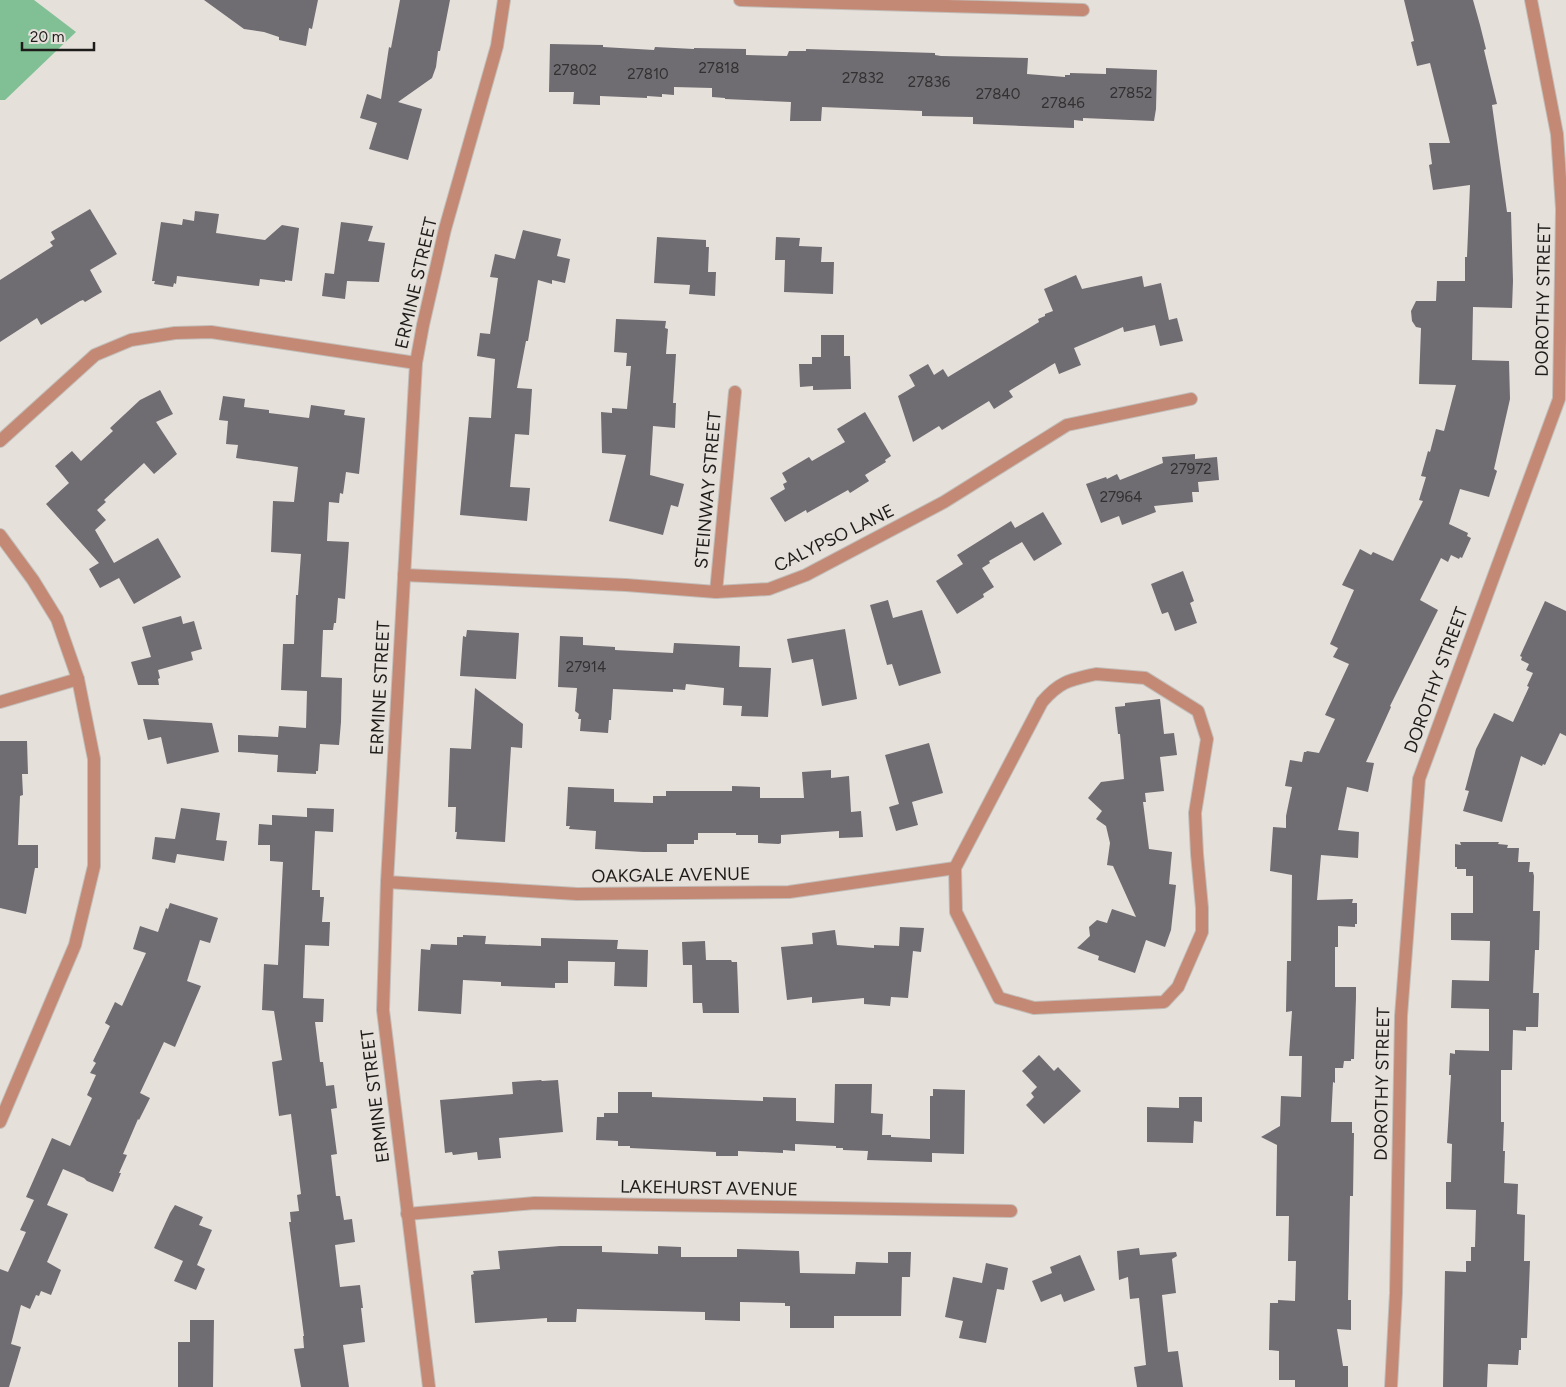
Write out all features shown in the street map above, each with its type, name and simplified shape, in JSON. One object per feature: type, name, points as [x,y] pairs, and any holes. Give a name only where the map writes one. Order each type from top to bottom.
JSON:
[{"type":"street","name":"ERMINE STREET","points":[[429,1387],[383,1010],[387,882],[416,363],[445,229],[497,46],[504,0]]},
{"type":"street","points":[[740,0],[1083,10]]},
{"type":"street","name":"DOROTHY STREET","points":[[1391,1387],[1396,1293],[1401,1016],[1419,779],[1562,399],[1561,200],[1557,134],[1531,0]]},
{"type":"street","points":[[0,441],[94,355],[131,340],[175,333],[211,332],[416,363]]},
{"type":"street","name":"STEINWAY STREET","points":[[716,592],[735,392]]},
{"type":"street","name":"CALYPSO LANE","points":[[404,575],[626,585],[716,592],[769,589],[806,575],[944,502],[1067,425],[1191,399]]},
{"type":"street","points":[[0,535],[33,580],[57,619],[78,679],[94,759],[94,866],[75,945],[0,1122]]},
{"type":"street","points":[[1096,674],[1145,678],[1198,711],[1207,740],[1195,813],[1202,932],[1178,987],[1164,1002],[1034,1008],[999,998],[956,912],[955,868],[1042,702],[1054,688],[1072,680],[1096,674]]},
{"type":"street","points":[[0,702],[78,679]]},
{"type":"street","name":"OAKGALE AVENUE","points":[[387,882],[576,894],[789,892],[955,868]]},
{"type":"street","name":"LAKEHURST AVENUE","points":[[407,1214],[535,1203],[1011,1211]]},
{"type":"green space","points":[[0,0],[34,0],[76,32],[5,100],[0,100]]},
{"type":"building","points":[[204,0],[318,0],[312,29],[309,28],[306,46],[279,40],[279,37],[264,32],[244,29]]},
{"type":"building","points":[[400,0],[450,0],[440,51],[438,51],[436,67],[432,78],[398,102],[422,109],[408,160],[369,149],[377,123],[360,118],[367,94],[381,99],[389,47],[391,48]]},
{"type":"building","points":[[1404,0],[1473,0],[1480,25],[1497,104],[1492,105],[1507,212],[1511,212],[1513,281],[1512,308],[1473,307],[1472,360],[1509,361],[1510,399],[1494,469],[1497,471],[1489,497],[1460,489],[1449,524],[1468,533],[1467,536],[1471,538],[1462,558],[1460,557],[1459,559],[1451,555],[1448,562],[1441,558],[1420,600],[1438,610],[1390,706],[1366,762],[1374,763],[1368,792],[1347,787],[1338,830],[1359,832],[1358,858],[1321,855],[1317,900],[1353,899],[1352,903],[1357,903],[1357,924],[1355,924],[1355,927],[1338,926],[1338,947],[1335,947],[1335,987],[1356,987],[1356,998],[1354,1059],[1344,1061],[1343,1068],[1335,1068],[1331,1122],[1352,1122],[1352,1133],[1354,1133],[1353,1196],[1350,1196],[1348,1300],[1351,1300],[1351,1330],[1337,1329],[1343,1366],[1348,1366],[1348,1387],[1295,1387],[1295,1380],[1279,1380],[1279,1351],[1269,1350],[1270,1303],[1278,1303],[1278,1300],[1295,1301],[1296,1261],[1288,1261],[1289,1216],[1276,1216],[1277,1145],[1261,1137],[1280,1126],[1281,1096],[1301,1097],[1302,1056],[1289,1056],[1292,1011],[1286,1012],[1287,961],[1291,961],[1292,875],[1270,871],[1273,827],[1286,828],[1286,816],[1292,787],[1285,786],[1290,760],[1302,762],[1304,752],[1307,751],[1319,753],[1335,719],[1325,715],[1349,664],[1333,657],[1338,648],[1330,644],[1354,590],[1342,585],[1360,549],[1371,555],[1373,552],[1393,561],[1423,501],[1419,500],[1426,477],[1421,476],[1428,451],[1430,452],[1436,429],[1444,431],[1456,385],[1419,384],[1421,328],[1416,327],[1412,321],[1411,311],[1416,301],[1436,301],[1437,281],[1465,281],[1465,257],[1467,257],[1470,185],[1433,190],[1429,165],[1432,164],[1429,143],[1450,143],[1430,63],[1417,66],[1411,42],[1414,41]]},
{"type":"building","points":[[550,44],[603,45],[603,47],[654,50],[655,47],[746,49],[746,55],[787,56],[789,51],[806,51],[806,49],[935,53],[935,55],[941,56],[1028,58],[1027,74],[1065,77],[1065,75],[1070,75],[1070,73],[1106,74],[1106,68],[1157,70],[1156,109],[1154,121],[1083,118],[1083,121],[1074,120],[1074,128],[973,124],[973,117],[922,116],[922,111],[822,107],[821,121],[790,121],[791,102],[712,97],[712,88],[674,87],[674,95],[662,94],[662,97],[647,96],[647,98],[600,96],[600,105],[573,104],[574,92],[549,92]]},
{"type":"building","points":[[90,209],[117,254],[90,270],[102,292],[85,302],[83,300],[80,301],[41,325],[37,318],[0,342],[0,280],[53,246],[50,242],[55,239],[51,232]]},
{"type":"building","points":[[195,211],[219,214],[216,233],[265,240],[282,225],[299,228],[292,281],[260,279],[259,286],[177,276],[176,284],[174,283],[173,287],[154,284],[155,281],[152,281],[161,222],[182,225],[183,219],[194,221]]},
{"type":"building","points":[[341,222],[373,226],[368,241],[385,243],[379,282],[347,281],[345,299],[322,296],[325,273],[334,274]]},
{"type":"building","points":[[523,230],[561,239],[557,256],[570,259],[565,283],[552,280],[552,284],[538,280],[528,341],[526,341],[517,388],[532,389],[529,435],[515,434],[510,487],[530,488],[527,521],[460,515],[469,417],[491,418],[495,359],[477,356],[480,333],[490,334],[498,278],[490,277],[495,254],[515,259]]},
{"type":"building","points":[[657,237],[706,240],[706,247],[709,247],[708,272],[716,272],[715,296],[689,294],[690,285],[654,283]]},
{"type":"building","points":[[776,237],[800,238],[799,246],[822,247],[821,262],[834,262],[833,294],[784,292],[785,260],[775,260]]},
{"type":"building","points":[[1076,275],[1082,289],[1142,276],[1144,287],[1161,283],[1169,320],[1177,318],[1183,341],[1160,346],[1155,325],[1124,332],[1123,327],[1074,348],[1081,365],[1059,374],[1055,363],[1009,391],[1013,397],[994,409],[989,401],[942,430],[939,426],[913,442],[898,396],[915,386],[909,375],[928,364],[934,375],[943,369],[948,377],[1039,322],[1038,319],[1053,311],[1044,289]]},
{"type":"building","points":[[616,319],[666,321],[665,328],[668,329],[666,354],[676,354],[673,403],[676,403],[675,428],[653,426],[650,475],[684,484],[678,507],[671,505],[663,535],[609,521],[626,455],[602,453],[601,412],[612,413],[612,408],[627,409],[631,366],[626,366],[627,353],[614,352]]},
{"type":"building","points":[[821,335],[844,335],[844,356],[850,356],[851,389],[813,390],[813,386],[800,387],[799,364],[812,364],[812,357],[821,357]]},
{"type":"building","points":[[160,390],[173,414],[156,422],[177,454],[154,474],[144,463],[104,500],[106,502],[97,510],[106,520],[95,530],[114,563],[158,538],[181,577],[134,604],[119,578],[100,588],[89,569],[99,563],[46,504],[69,483],[55,466],[72,451],[81,461],[113,431],[110,428],[140,400]]},
{"type":"building","points":[[223,396],[245,399],[244,407],[269,410],[269,413],[309,418],[311,405],[345,410],[344,415],[365,418],[359,474],[346,472],[343,494],[340,493],[339,503],[329,502],[327,541],[349,542],[345,599],[338,598],[336,623],[334,623],[333,630],[323,630],[321,677],[342,678],[341,722],[339,745],[320,744],[318,771],[316,771],[316,774],[277,772],[278,755],[238,752],[238,735],[278,737],[279,726],[306,728],[307,691],[281,690],[283,644],[294,644],[296,595],[298,595],[301,554],[271,552],[273,501],[294,502],[298,467],[236,458],[238,445],[226,444],[228,421],[219,420]]},
{"type":"building","points":[[865,412],[891,456],[885,460],[886,462],[865,475],[869,481],[850,493],[848,490],[807,513],[806,510],[785,522],[770,498],[785,489],[783,484],[787,482],[782,473],[809,457],[812,461],[845,442],[837,429]]},
{"type":"building","points":[[1195,454],[1195,459],[1217,457],[1219,480],[1198,482],[1199,492],[1192,492],[1193,502],[1154,506],[1156,512],[1122,525],[1119,516],[1101,523],[1086,484],[1106,477],[1107,479],[1117,474],[1120,480],[1163,463],[1162,457]]},
{"type":"building","points":[[1043,512],[1062,544],[1034,561],[1022,542],[989,561],[990,563],[982,568],[994,587],[983,594],[984,597],[957,614],[936,581],[963,564],[957,555],[1011,521],[1015,528]]},
{"type":"building","points":[[1183,571],[1194,601],[1190,603],[1197,623],[1175,631],[1168,612],[1162,614],[1151,584]]},
{"type":"building","points":[[888,600],[893,618],[922,610],[941,673],[899,686],[892,664],[887,665],[870,605]]},
{"type":"building","points":[[1545,601],[1566,611],[1566,736],[1560,733],[1545,765],[1543,764],[1542,766],[1521,756],[1502,822],[1463,811],[1469,791],[1465,790],[1476,749],[1494,713],[1513,722],[1529,687],[1527,686],[1533,673],[1526,670],[1529,664],[1521,660],[1522,657],[1520,656]]},
{"type":"building","points":[[181,616],[183,624],[194,621],[202,649],[191,652],[193,660],[158,670],[159,685],[138,685],[131,662],[151,657],[142,627]]},
{"type":"building","points":[[845,629],[857,699],[822,706],[813,659],[792,663],[787,639]]},
{"type":"building","points":[[467,630],[519,633],[516,679],[460,676],[463,636],[466,637]]},
{"type":"building","points":[[560,636],[583,637],[583,645],[615,647],[615,650],[673,653],[674,643],[740,646],[739,667],[771,668],[768,717],[741,716],[742,706],[723,705],[724,688],[686,684],[685,690],[673,689],[673,692],[613,689],[611,720],[609,720],[608,733],[580,731],[581,719],[578,719],[579,714],[575,711],[577,688],[558,687]]},
{"type":"building","points":[[475,688],[523,724],[522,748],[511,747],[505,842],[456,839],[456,807],[448,807],[450,748],[471,749]]},
{"type":"building","points":[[1160,699],[1164,734],[1174,733],[1177,755],[1160,757],[1164,791],[1145,793],[1146,802],[1143,802],[1149,849],[1172,852],[1169,884],[1176,885],[1171,930],[1165,947],[1146,940],[1135,973],[1098,960],[1099,956],[1077,948],[1090,936],[1089,927],[1097,920],[1107,923],[1112,909],[1136,917],[1113,866],[1107,865],[1110,843],[1106,826],[1096,819],[1102,811],[1088,798],[1101,782],[1124,779],[1120,734],[1118,734],[1115,707],[1125,706],[1125,703]]},
{"type":"building","points":[[143,719],[212,723],[219,752],[167,764],[161,737],[148,740]]},
{"type":"building","points":[[0,741],[27,741],[28,774],[22,774],[23,795],[20,796],[18,845],[38,845],[38,868],[35,868],[26,914],[0,908]]},
{"type":"building","points":[[929,743],[943,793],[912,802],[918,825],[896,831],[889,807],[899,804],[885,755]]},
{"type":"building","points":[[831,770],[831,778],[849,776],[851,812],[861,811],[863,837],[839,838],[839,831],[781,835],[781,843],[779,844],[758,843],[758,835],[698,833],[698,840],[694,840],[694,844],[667,844],[667,852],[643,852],[595,849],[596,831],[569,829],[570,826],[566,826],[568,787],[614,789],[614,802],[653,803],[653,796],[666,796],[666,791],[732,791],[732,786],[760,787],[760,798],[804,798],[802,772]]},
{"type":"building","points":[[181,808],[220,813],[216,840],[227,841],[224,861],[177,854],[175,863],[152,859],[155,837],[175,839]]},
{"type":"building","points":[[307,808],[334,809],[333,832],[315,831],[312,890],[320,890],[320,897],[324,897],[322,922],[330,922],[329,946],[305,945],[303,998],[324,999],[323,1022],[315,1022],[320,1062],[323,1062],[326,1086],[334,1085],[337,1108],[331,1109],[337,1154],[331,1155],[336,1196],[340,1196],[344,1220],[352,1219],[355,1242],[335,1245],[340,1287],[360,1285],[363,1308],[361,1308],[365,1342],[343,1345],[349,1387],[301,1387],[294,1349],[304,1348],[304,1336],[289,1222],[291,1222],[290,1212],[299,1211],[297,1195],[301,1194],[291,1114],[279,1116],[272,1062],[282,1060],[274,1011],[262,1010],[264,964],[278,965],[283,862],[270,861],[270,845],[258,845],[259,824],[272,825],[272,815],[307,817]]},
{"type":"building","points":[[1460,842],[1499,842],[1498,844],[1508,845],[1507,848],[1519,848],[1518,862],[1530,862],[1529,872],[1533,872],[1534,876],[1533,911],[1540,911],[1539,950],[1535,950],[1533,993],[1539,993],[1538,1027],[1526,1027],[1526,1031],[1513,1030],[1512,1070],[1501,1070],[1501,1122],[1504,1122],[1503,1151],[1505,1151],[1504,1183],[1518,1184],[1517,1214],[1525,1215],[1524,1261],[1530,1261],[1527,1338],[1521,1338],[1518,1365],[1488,1364],[1487,1387],[1443,1387],[1445,1271],[1466,1272],[1466,1261],[1471,1261],[1471,1247],[1475,1247],[1476,1210],[1446,1209],[1446,1182],[1451,1182],[1452,1144],[1447,1143],[1451,1075],[1449,1075],[1450,1053],[1455,1054],[1455,1050],[1489,1051],[1489,1009],[1451,1008],[1452,980],[1489,981],[1490,941],[1451,940],[1451,913],[1473,913],[1473,876],[1466,876],[1466,869],[1457,869],[1455,867],[1455,844],[1461,845]]},
{"type":"building","points":[[170,903],[218,918],[210,943],[200,940],[187,981],[201,986],[175,1047],[164,1042],[140,1093],[150,1098],[138,1119],[123,1154],[127,1155],[113,1192],[63,1169],[47,1205],[68,1214],[47,1262],[61,1270],[51,1295],[41,1291],[39,1296],[36,1295],[30,1309],[21,1305],[11,1344],[21,1347],[9,1387],[0,1387],[0,1269],[8,1272],[26,1232],[20,1230],[34,1200],[26,1197],[52,1138],[70,1146],[92,1098],[87,1095],[96,1075],[90,1073],[96,1063],[93,1061],[110,1026],[105,1023],[115,1002],[122,1006],[146,953],[133,949],[140,926],[158,932],[166,908],[168,909]]},
{"type":"building","points":[[900,927],[924,928],[921,952],[913,951],[908,998],[891,997],[890,1006],[864,1004],[864,998],[812,1003],[812,997],[787,1000],[781,947],[813,944],[812,933],[835,930],[837,945],[874,948],[874,945],[899,946]]},
{"type":"building","points":[[463,935],[486,936],[485,944],[541,946],[541,938],[618,940],[617,949],[648,950],[647,987],[614,986],[615,962],[568,961],[568,983],[555,983],[555,988],[501,986],[501,982],[463,980],[461,1014],[418,1011],[421,949],[430,950],[431,944],[457,945],[457,937],[463,937]]},
{"type":"building","points":[[705,941],[706,960],[731,960],[732,962],[737,962],[739,1013],[703,1013],[702,1003],[693,1003],[692,965],[683,965],[682,942]]},
{"type":"building","points":[[1039,1055],[1054,1071],[1058,1067],[1081,1091],[1044,1124],[1026,1105],[1034,1097],[1031,1093],[1037,1087],[1022,1071]]},
{"type":"building","points":[[558,1080],[563,1132],[499,1138],[501,1158],[478,1160],[477,1152],[453,1155],[452,1152],[445,1153],[440,1100],[513,1094],[512,1082]]},
{"type":"building","points":[[835,1084],[872,1084],[871,1113],[883,1114],[882,1135],[930,1139],[930,1096],[933,1096],[933,1089],[965,1090],[964,1154],[932,1153],[932,1162],[867,1160],[868,1151],[843,1150],[843,1148],[836,1148],[836,1146],[795,1144],[795,1151],[783,1150],[783,1153],[738,1151],[738,1156],[716,1156],[716,1152],[630,1148],[630,1146],[618,1146],[618,1141],[596,1140],[597,1117],[604,1117],[604,1113],[618,1113],[618,1092],[652,1092],[652,1097],[763,1101],[763,1097],[796,1098],[796,1121],[834,1123]]},
{"type":"building","points":[[1179,1097],[1202,1097],[1202,1122],[1194,1121],[1193,1143],[1147,1142],[1147,1107],[1179,1108]]},
{"type":"building","points":[[175,1205],[203,1217],[199,1225],[212,1230],[197,1265],[205,1269],[196,1290],[174,1281],[183,1261],[154,1248]]},
{"type":"building","points":[[560,1246],[602,1246],[602,1252],[658,1254],[658,1246],[681,1247],[681,1257],[737,1257],[737,1249],[799,1251],[800,1273],[855,1274],[856,1262],[888,1263],[888,1252],[911,1252],[910,1277],[902,1277],[901,1316],[834,1316],[834,1328],[790,1328],[790,1306],[785,1306],[785,1303],[740,1302],[740,1321],[705,1320],[705,1312],[577,1309],[576,1322],[547,1322],[547,1318],[475,1323],[471,1275],[474,1274],[473,1271],[500,1269],[498,1251]]},
{"type":"building","points":[[1139,1248],[1140,1255],[1176,1252],[1177,1256],[1172,1259],[1176,1293],[1162,1295],[1168,1352],[1178,1351],[1183,1387],[1137,1387],[1134,1367],[1146,1365],[1139,1298],[1130,1299],[1128,1277],[1119,1280],[1117,1251]]},
{"type":"building","points":[[1080,1255],[1095,1290],[1064,1302],[1061,1294],[1041,1302],[1032,1281],[1052,1273],[1050,1267]]},
{"type":"building","points":[[986,1263],[1008,1268],[1004,1290],[997,1289],[986,1343],[959,1338],[963,1321],[945,1317],[953,1277],[982,1283]]},
{"type":"building","points":[[190,1320],[214,1320],[213,1387],[178,1387],[178,1342],[190,1342]]}]
